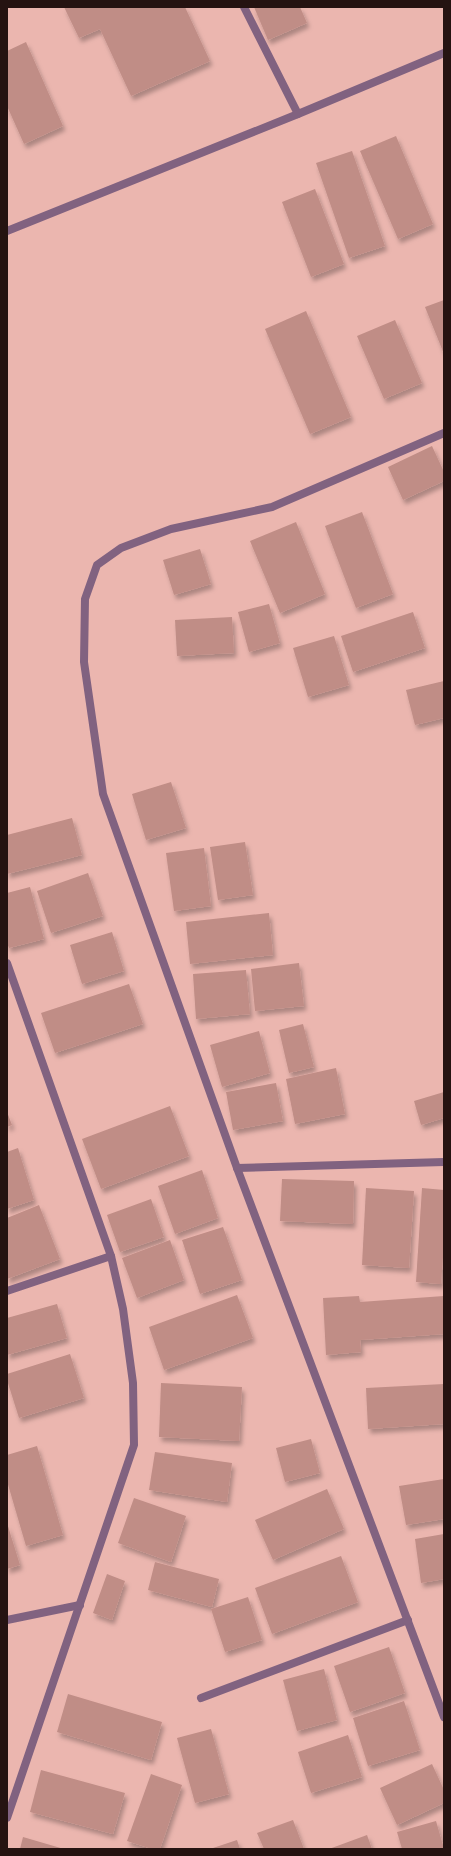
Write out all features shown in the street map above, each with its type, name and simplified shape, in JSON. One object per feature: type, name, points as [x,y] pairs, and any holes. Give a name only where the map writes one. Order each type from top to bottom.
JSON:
[{"type":"street","points":[[244,7],[298,114]]},
{"type":"street","points":[[7,230],[298,114],[444,52]]},
{"type":"street","points":[[444,433],[272,507],[170,529],[121,548],[97,566],[85,599],[84,662],[103,794],[237,1168],[444,1717]]},
{"type":"street","points":[[7,963],[111,1256],[123,1309],[133,1383],[134,1445],[7,1818]]},
{"type":"street","points":[[237,1168],[444,1162]]},
{"type":"street","points":[[7,1291],[111,1256]]},
{"type":"street","points":[[7,1620],[80,1605]]},
{"type":"street","points":[[201,1698],[408,1620]]},
{"type":"building","points":[[64,7],[185,7],[210,61],[131,96],[100,29],[79,38]]},
{"type":"building","points":[[254,7],[300,7],[307,23],[268,40]]},
{"type":"building","points":[[26,42],[63,126],[24,144],[7,106],[7,51]]},
{"type":"building","points":[[396,136],[433,224],[398,239],[360,151]]},
{"type":"building","points":[[352,151],[385,246],[349,258],[316,163]]},
{"type":"building","points":[[315,189],[344,264],[311,277],[282,202]]},
{"type":"building","points":[[444,300],[444,354],[425,307]]},
{"type":"building","points":[[306,311],[351,417],[310,434],[265,329]]},
{"type":"building","points":[[395,320],[422,383],[384,399],[357,336]]},
{"type":"building","points":[[432,446],[444,472],[444,481],[403,500],[388,467]]},
{"type":"building","points":[[362,512],[393,594],[356,608],[325,526]]},
{"type":"building","points":[[296,522],[325,594],[280,613],[250,541]]},
{"type":"building","points":[[200,549],[211,584],[174,595],[163,560]]},
{"type":"building","points":[[269,604],[280,643],[249,652],[238,612]]},
{"type":"building","points":[[413,612],[425,648],[353,672],[341,636]]},
{"type":"building","points":[[232,617],[234,653],[177,656],[175,620]]},
{"type":"building","points":[[334,636],[349,685],[308,697],[293,648]]},
{"type":"building","points":[[444,681],[444,718],[415,725],[406,690]]},
{"type":"building","points":[[171,782],[186,828],[146,840],[132,794]]},
{"type":"building","points":[[72,818],[82,855],[7,874],[7,835]]},
{"type":"building","points":[[245,842],[253,895],[218,900],[210,847]]},
{"type":"building","points":[[204,848],[211,906],[174,911],[166,853]]},
{"type":"building","points":[[88,873],[103,916],[51,933],[37,891]]},
{"type":"building","points":[[30,887],[44,939],[9,948],[7,943],[7,893]]},
{"type":"building","points":[[269,913],[273,955],[190,964],[186,922]]},
{"type":"building","points":[[112,932],[124,971],[82,984],[70,945]]},
{"type":"building","points":[[299,963],[304,1006],[255,1011],[251,969]]},
{"type":"building","points":[[246,970],[250,1014],[196,1019],[193,974]]},
{"type":"building","points":[[129,984],[143,1024],[55,1053],[41,1013]]},
{"type":"building","points":[[303,1024],[314,1067],[289,1073],[279,1030]]},
{"type":"building","points":[[259,1031],[270,1073],[222,1087],[210,1045]]},
{"type":"building","points":[[336,1068],[345,1114],[295,1124],[286,1079]]},
{"type":"building","points":[[276,1083],[283,1121],[233,1130],[226,1092]]},
{"type":"building","points":[[444,1092],[444,1118],[421,1125],[414,1101]]},
{"type":"building","points":[[170,1106],[189,1156],[101,1189],[82,1139]]},
{"type":"building","points":[[7,1112],[12,1125],[7,1127]]},
{"type":"building","points":[[18,1148],[34,1200],[7,1209],[7,1152]]},
{"type":"building","points":[[202,1170],[218,1218],[175,1234],[158,1186]]},
{"type":"building","points":[[282,1179],[354,1181],[353,1224],[280,1221]]},
{"type":"building","points":[[366,1188],[414,1191],[409,1268],[362,1265]]},
{"type":"building","points":[[422,1188],[444,1190],[444,1242],[441,1284],[416,1282]]},
{"type":"building","points":[[151,1199],[164,1237],[120,1252],[107,1215]]},
{"type":"building","points":[[39,1205],[60,1259],[7,1279],[7,1218]]},
{"type":"building","points":[[223,1227],[242,1280],[200,1294],[182,1240]]},
{"type":"building","points":[[170,1240],[184,1280],[137,1298],[122,1258]]},
{"type":"building","points":[[237,1295],[253,1338],[164,1370],[149,1327]]},
{"type":"building","points":[[359,1296],[360,1302],[444,1296],[444,1334],[360,1340],[361,1352],[326,1355],[323,1298]]},
{"type":"building","points":[[57,1304],[67,1338],[7,1355],[7,1318]]},
{"type":"building","points":[[70,1354],[84,1398],[19,1418],[7,1380],[7,1374]]},
{"type":"building","points":[[161,1383],[242,1387],[239,1441],[159,1437]]},
{"type":"building","points":[[444,1384],[444,1424],[368,1429],[366,1388]]},
{"type":"building","points":[[311,1439],[320,1473],[285,1482],[276,1448]]},
{"type":"building","points":[[37,1446],[63,1535],[26,1546],[7,1481],[7,1455]]},
{"type":"building","points":[[155,1452],[232,1463],[227,1502],[149,1490]]},
{"type":"building","points":[[444,1479],[444,1519],[406,1525],[399,1486]]},
{"type":"building","points":[[327,1489],[344,1529],[273,1560],[255,1520]]},
{"type":"building","points":[[134,1498],[186,1516],[171,1562],[118,1543]]},
{"type":"building","points":[[7,1523],[20,1565],[7,1569]]},
{"type":"building","points":[[444,1534],[444,1579],[421,1583],[415,1539]]},
{"type":"building","points":[[341,1556],[358,1602],[272,1634],[255,1588]]},
{"type":"building","points":[[155,1562],[219,1579],[212,1607],[148,1590]]},
{"type":"building","points":[[107,1574],[125,1581],[112,1620],[93,1613]]},
{"type":"building","points":[[248,1597],[262,1640],[225,1652],[211,1609]]},
{"type":"building","points":[[389,1647],[405,1693],[350,1712],[334,1666]]},
{"type":"building","points":[[324,1669],[337,1720],[297,1731],[283,1680]]},
{"type":"building","points":[[68,1694],[162,1722],[151,1760],[57,1732]]},
{"type":"building","points":[[404,1701],[420,1750],[368,1766],[353,1718]]},
{"type":"building","points":[[211,1729],[229,1794],[195,1803],[177,1738]]},
{"type":"building","points":[[348,1735],[362,1777],[311,1793],[298,1752]]},
{"type":"building","points":[[432,1764],[444,1790],[444,1803],[397,1825],[380,1788]]},
{"type":"building","points":[[41,1770],[125,1793],[113,1834],[30,1812]]},
{"type":"building","points":[[151,1774],[182,1785],[160,1849],[152,1849],[127,1841]]},
{"type":"building","points":[[293,1820],[304,1849],[264,1849],[257,1833]]},
{"type":"building","points":[[436,1821],[444,1849],[402,1849],[397,1832]]},
{"type":"building","points":[[367,1835],[372,1849],[329,1849]]},
{"type":"building","points":[[23,1837],[64,1849],[20,1849]]},
{"type":"building","points":[[237,1840],[240,1849],[210,1849]]}]
